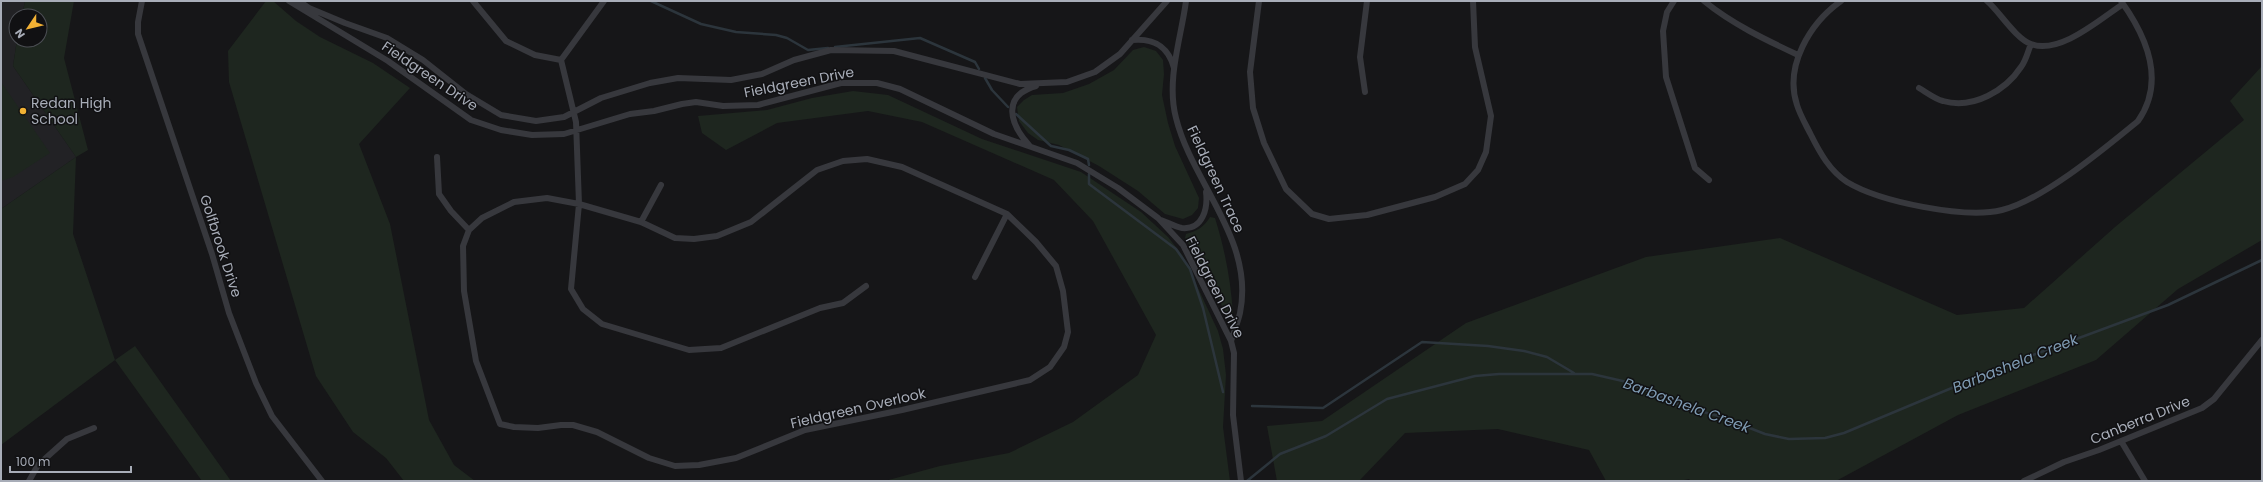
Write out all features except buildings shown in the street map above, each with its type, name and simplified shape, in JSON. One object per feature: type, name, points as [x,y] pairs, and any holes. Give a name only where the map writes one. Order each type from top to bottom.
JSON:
[{"type":"street","name":"Golfbrook Drive","points":[[142,1],[138,22],[138,34],[212,254],[229,313],[256,383],[272,416],[322,481]]},
{"type":"street","name":"Fieldgreen Drive","points":[[288,1],[388,61],[471,120],[500,130],[532,135],[564,134],[630,114],[654,111],[682,104],[696,102],[723,106],[758,105],[830,85],[864,82],[900,89],[983,129],[1077,163],[1098,175],[1158,218],[1182,245],[1231,341],[1234,353],[1233,415],[1241,481]]},
{"type":"street","name":"Fieldgreen Drive","points":[[300,1],[309,8],[387,38],[423,60],[466,94],[501,115],[536,121],[564,117],[601,98],[650,83],[678,78],[731,80],[762,74],[794,60],[831,50],[894,51],[1020,84],[1067,82],[1095,72],[1120,54],[1167,1]]},
{"type":"street","points":[[473,1],[506,41],[535,55],[561,60]]},
{"type":"street","points":[[561,60],[604,1]]},
{"type":"street","name":"Fieldgreen Trace","points":[[1186,1],[1173,80],[1176,116],[1186,148],[1205,188],[1222,216],[1236,250],[1242,286],[1240,312],[1231,341]]},
{"type":"street","points":[[1259,1],[1250,72],[1254,108],[1264,143],[1286,189],[1312,214],[1329,218],[1367,215],[1435,197],[1465,184],[1478,170],[1486,152],[1491,116],[1475,47],[1473,1]]},
{"type":"street","points":[[1365,92],[1360,57],[1367,1]]},
{"type":"street","points":[[1674,1],[1667,12],[1663,31],[1666,77],[1695,168],[1709,180]]},
{"type":"street","points":[[1704,1],[1748,29],[1798,55]]},
{"type":"street","points":[[1841,1],[1818,20],[1798,55],[1793,75],[1797,104],[1820,153],[1828,165],[1846,181],[1867,193],[1908,203],[1963,213],[2003,210],[2041,193],[2138,121],[2147,109],[2152,84],[2148,50],[2138,26],[2122,3],[2068,41],[2054,45],[2030,44],[2016,32],[1987,1]]},
{"type":"street","points":[[1132,40],[1143,39],[1159,44],[1171,57],[1175,70]]},
{"type":"street","points":[[1919,88],[1944,101],[1962,103],[1981,100],[2010,81],[2022,66],[2030,44]]},
{"type":"street","points":[[561,60],[574,112],[577,131],[579,204],[570,289],[583,310],[592,318],[615,329],[689,350],[722,348],[820,308],[843,303],[866,286]]},
{"type":"street","points":[[1030,146],[1017,128],[1012,118],[1012,108],[1015,100],[1027,89],[1043,84]]},
{"type":"street","points":[[437,157],[439,194],[451,211],[469,230]]},
{"type":"street","name":"Fieldgreen Overlook","points":[[867,160],[902,167],[1007,214],[1036,242],[1056,266],[1063,291],[1068,332],[1064,347],[1050,367],[1030,380],[902,410],[805,430],[736,458],[699,465],[675,466],[649,458],[597,432],[574,426],[562,425],[538,428],[514,427],[500,424],[476,361],[464,291],[463,246],[469,230],[482,218],[514,202],[547,198],[579,204],[640,222],[675,238],[694,239],[717,236],[751,222],[817,170],[843,161],[867,160]]},
{"type":"street","points":[[640,222],[662,185]]},
{"type":"street","points":[[1158,218],[1181,228],[1197,223],[1204,216],[1207,204],[1205,188]]},
{"type":"street","points":[[974,277],[1007,214]]},
{"type":"street","name":"Canberra Drive","points":[[2024,481],[2064,462],[2121,441],[2202,408],[2219,394],[2262,340]]},
{"type":"street","points":[[29,481],[38,465],[67,439],[94,428]]},
{"type":"street","points":[[2121,441],[2145,481]]},
{"type":"shaded area","name":"Redan High School","points":[[1,1],[25,1],[24,8],[8,8],[8,48],[16,48],[13,66],[76,157],[1,209]]},
{"type":"shaded area","points":[[25,1],[74,1],[64,58],[88,150],[76,157],[13,66],[16,48],[48,48],[48,8],[24,8]]},
{"type":"shaded area","points":[[266,1],[273,1],[296,21],[320,37],[373,63],[410,88],[359,144],[390,224],[429,420],[454,465],[475,481],[404,481],[386,458],[353,432],[316,376],[229,82],[228,51]]},
{"type":"shaded area","points":[[1144,47],[1156,51],[1163,60],[1164,74],[1162,95],[1168,123],[1175,146],[1199,198],[1198,208],[1192,215],[1183,219],[1165,214],[1138,191],[1099,166],[1059,145],[1038,140],[1028,133],[1019,121],[1017,107],[1032,95],[1063,93],[1089,84],[1114,70],[1133,50]]},
{"type":"shaded area","points":[[2262,66],[2262,240],[2178,289],[2096,360],[1958,415],[1836,481],[1691,481],[1689,479],[1680,481],[1606,481],[1589,450],[1498,429],[1405,433],[1359,481],[1277,481],[1267,426],[1322,421],[1466,323],[1646,257],[1780,238],[1957,315],[2024,308],[2115,227],[2244,120],[2230,101]]},
{"type":"shaded area","points":[[1,82],[50,153],[13,177],[1,181]]},
{"type":"shaded area","points":[[853,91],[888,95],[982,139],[1081,172],[1141,212],[1168,237],[1183,256],[1218,331],[1223,349],[1226,375],[1223,427],[1230,481],[885,481],[940,466],[1009,453],[1073,422],[1138,375],[1156,335],[1093,221],[1054,180],[922,122],[868,111],[777,123],[726,150],[702,133],[698,116],[767,110],[812,98]]},
{"type":"shaded area","points":[[76,157],[73,234],[115,360],[1,445],[1,209]]},
{"type":"shaded area","points":[[1210,217],[1215,218],[1225,254],[1231,290],[1233,315],[1227,316],[1200,262],[1185,238],[1186,234],[1200,228]]},
{"type":"shaded area","points":[[135,346],[231,481],[202,481],[115,360]]},
{"type":"waterway","points":[[651,1],[701,24],[736,32],[776,35],[787,38],[808,50],[828,48]]},
{"type":"waterway","points":[[835,47],[920,38],[975,62],[979,69]]},
{"type":"waterway","points":[[985,78],[992,90],[1008,107]]},
{"type":"waterway","points":[[1016,114],[1051,146],[1069,150],[1088,159],[1089,165]]},
{"type":"waterway","points":[[1089,174],[1089,184],[1176,249],[1190,269],[1203,308],[1223,392]]},
{"type":"waterway","name":"Barbashela Creek","points":[[1247,481],[1280,454],[1326,436],[1387,399],[1475,376],[1499,374],[1592,374],[1627,382],[1687,408],[1719,416],[1765,434],[1789,439],[1825,438],[1844,433],[2014,362],[2168,305],[2262,260]]},
{"type":"waterway","points":[[1252,406],[1323,408],[1422,342],[1488,346],[1524,351],[1547,357],[1574,373]]},
{"type":"place","name":"Redan High School","points":[[23,111]]}]
